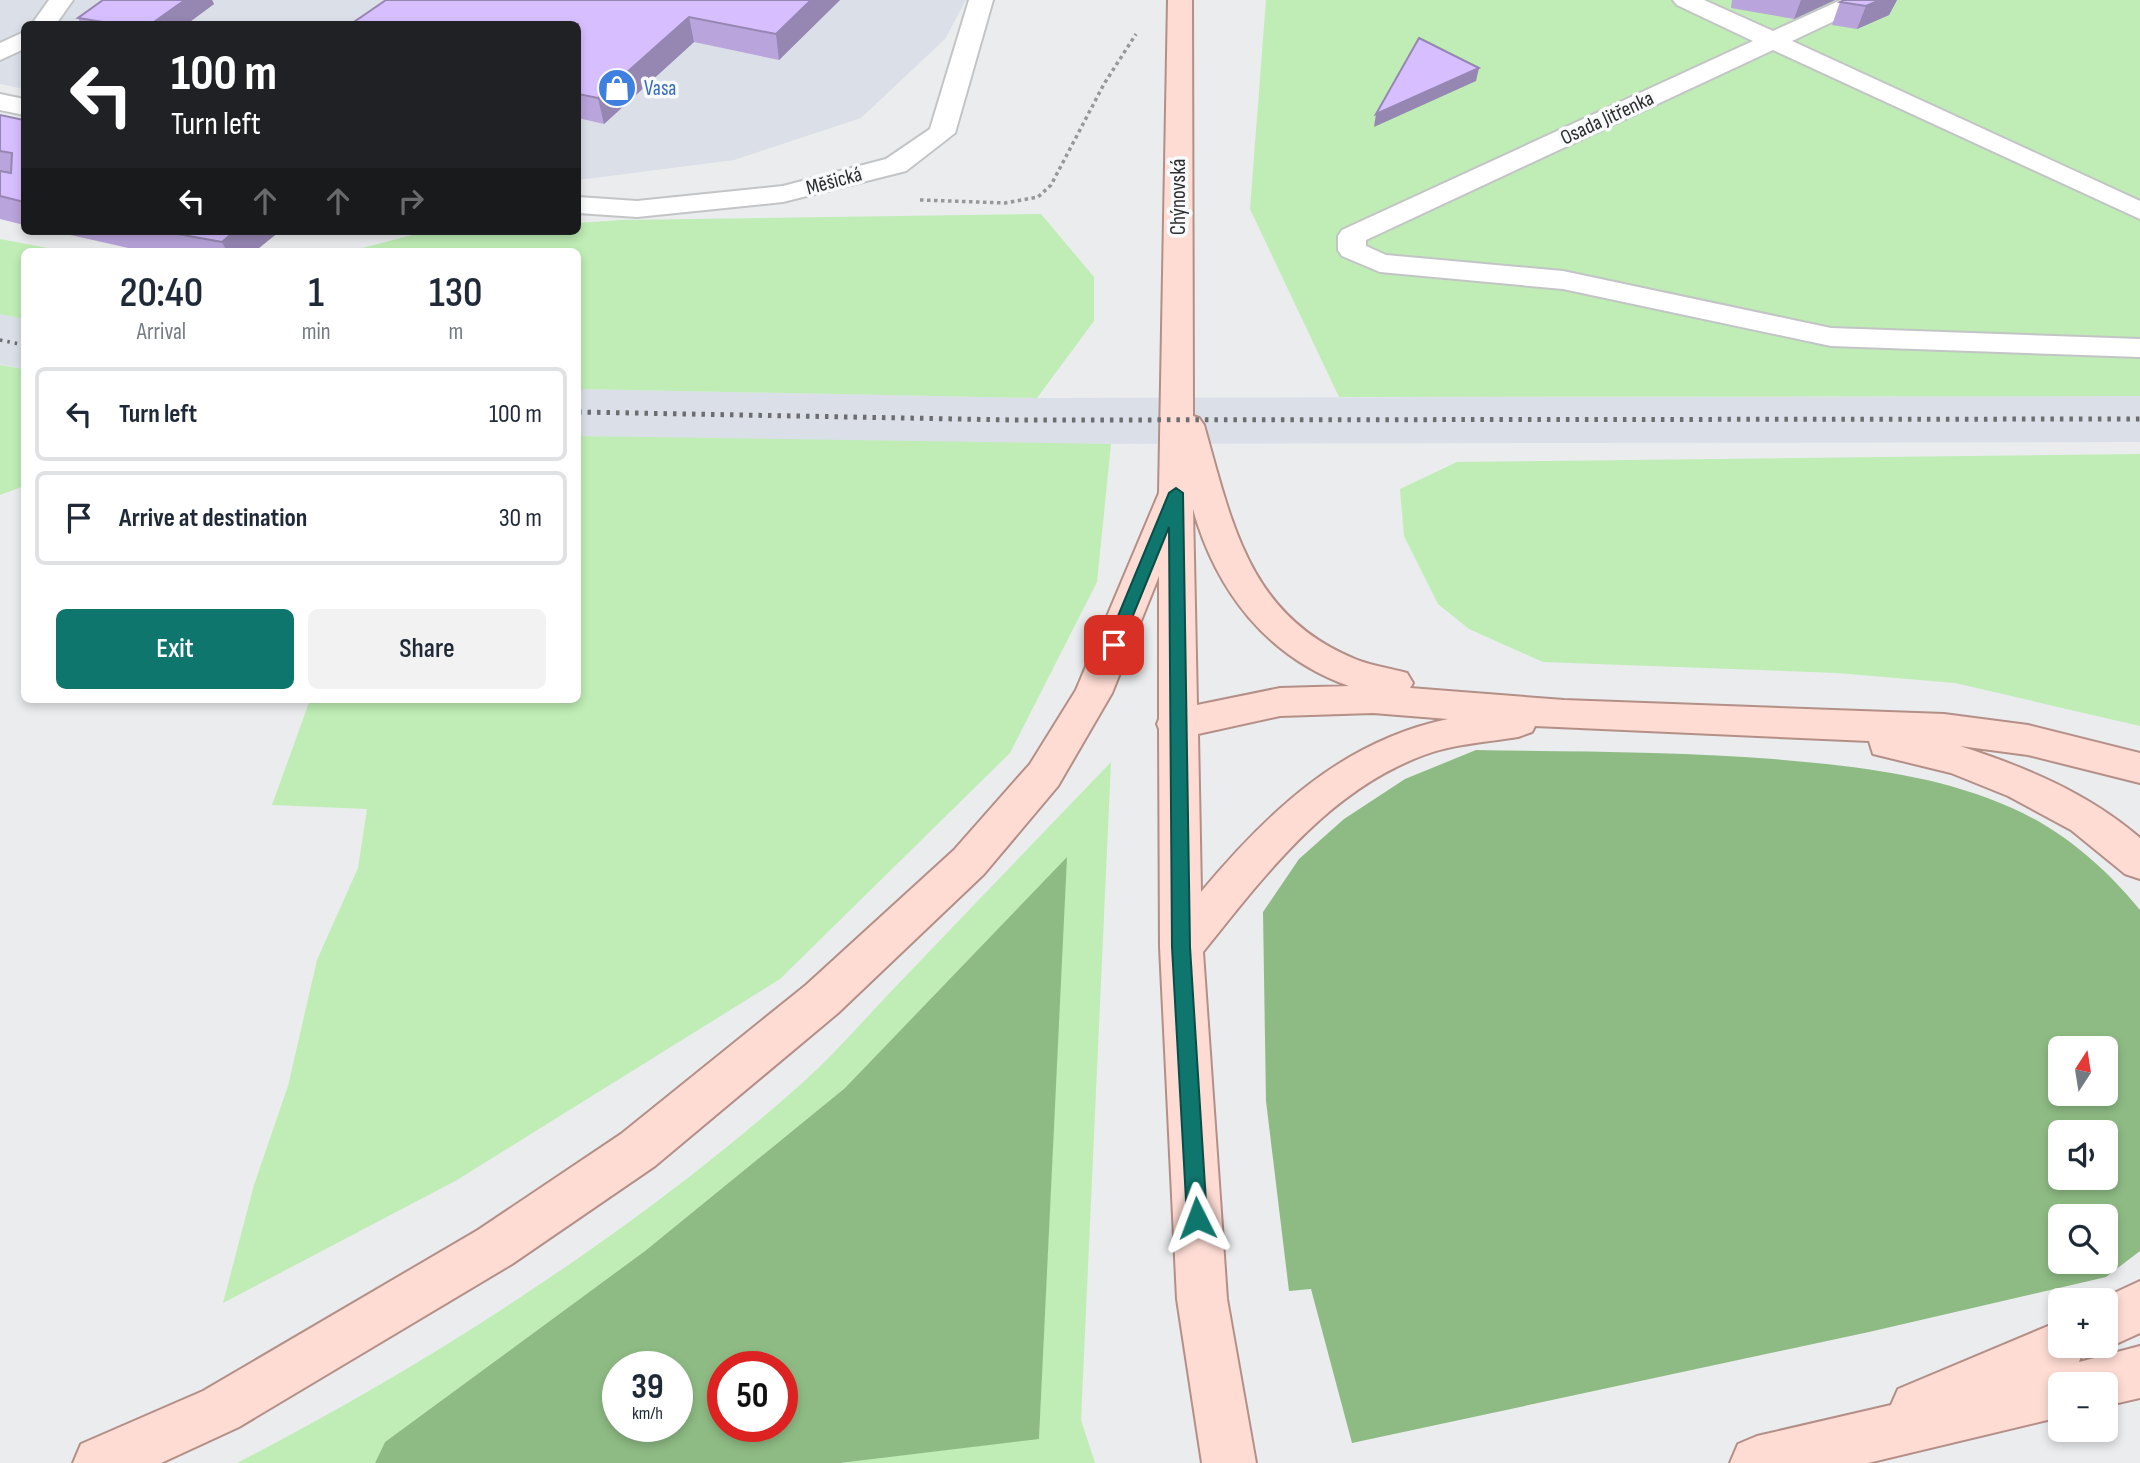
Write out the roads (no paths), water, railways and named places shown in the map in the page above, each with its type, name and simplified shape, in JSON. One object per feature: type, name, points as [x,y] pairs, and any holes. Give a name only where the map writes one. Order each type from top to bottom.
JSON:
[{"type":"main road","name":"Chýnovská","points":[[1180,0],[1176,493],[1181,947],[1202,1300],[1229,1463]]},
{"type":"main road","points":[[1178,393],[1231,565],[1260,610],[1297,646],[1347,672],[1376,680],[1564,714]]},
{"type":"main road","points":[[100,1463],[221,1409],[495,1247],[638,1150],[841,982],[969,862],[1044,775],[1093,693],[1176,493]]},
{"type":"main road","points":[[1177,724],[1280,702],[1327,698],[1441,702],[1564,714],[1944,729],[2028,740],[2140,768]]},
{"type":"main road","points":[[1181,947],[1281,827],[1322,791],[1354,771],[1401,748],[1564,714]]},
{"type":"main road","points":[[1785,724],[1908,747],[1988,772],[2059,803],[2099,827],[2140,862]]},
{"type":"main road","points":[[2118,1317],[2140,1306]]},
{"type":"main road","points":[[1814,1450],[2048,1351]]},
{"type":"main road","points":[[2118,1377],[2140,1372]]},
{"type":"main road","points":[[1757,1463],[2048,1394]]},
{"type":"street","points":[[46,21],[61,0]]},
{"type":"street","name":"Měšická","points":[[581,205],[636,209],[783,194],[895,165],[942,133],[981,0]]},
{"type":"street","points":[[1685,0],[2140,211]]},
{"type":"street","name":"Osada Jitřenka","points":[[1860,0],[1352,236],[1352,250],[1380,263],[1563,281],[1831,337],[2140,348]]},
{"type":"street","points":[[0,53],[21,41]]},
{"type":"street","points":[[0,102],[21,106]]},
{"type":"railway","points":[[0,340],[21,344]]},
{"type":"railway","points":[[581,412],[1013,420],[2140,419]]},
{"type":"place","name":"Vasa","points":[[617,88]]}]
